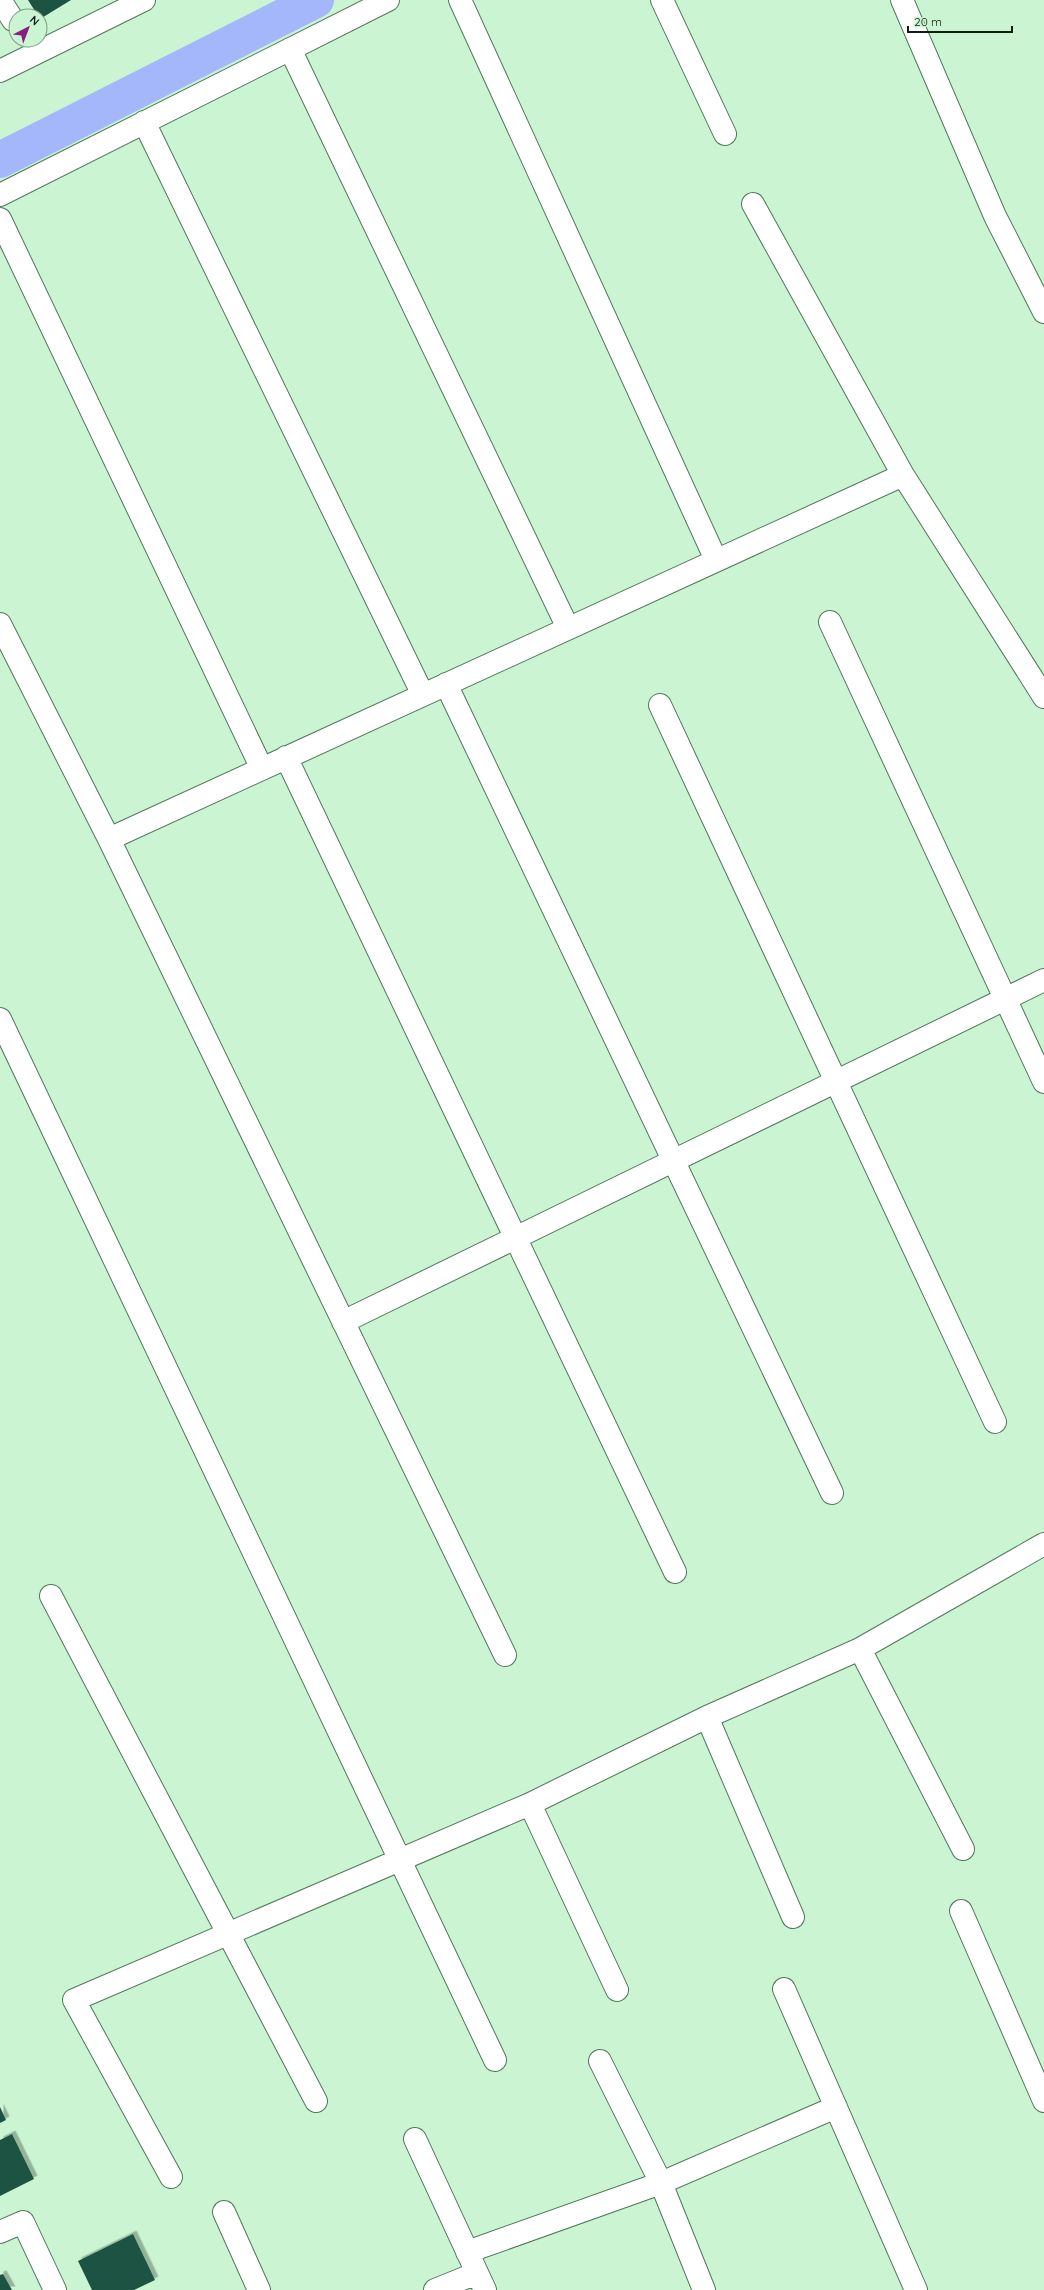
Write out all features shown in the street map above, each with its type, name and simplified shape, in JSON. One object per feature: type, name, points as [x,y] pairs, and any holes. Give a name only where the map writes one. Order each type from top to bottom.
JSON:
[{"type":"street","points":[[0,0],[8,12]]},
{"type":"street","points":[[0,71],[144,0]]},
{"type":"street","points":[[0,195],[388,0]]},
{"type":"street","points":[[460,0],[716,560]]},
{"type":"street","points":[[662,0],[725,134]]},
{"type":"street","points":[[902,0],[995,216],[1044,312]]},
{"type":"street","points":[[290,50],[568,628]]},
{"type":"street","points":[[144,122],[423,695]]},
{"type":"street","points":[[754,204],[903,474],[1044,696]]},
{"type":"street","points":[[0,219],[262,769]]},
{"type":"street","points":[[109,838],[903,474]]},
{"type":"street","points":[[830,622],[1044,1082]]},
{"type":"street","points":[[0,624],[109,838],[505,1655]]},
{"type":"street","points":[[446,684],[832,1493]]},
{"type":"street","points":[[660,705],[995,1422]]},
{"type":"street","points":[[286,757],[675,1572]]},
{"type":"street","points":[[343,1322],[1044,980]]},
{"type":"street","points":[[0,1019],[495,2060]]},
{"type":"street","points":[[171,2177],[74,2000],[530,1804],[707,1717],[860,1649],[1044,1544]]},
{"type":"street","points":[[51,1596],[316,2101]]},
{"type":"street","points":[[860,1649],[963,1850]]},
{"type":"street","points":[[707,1717],[793,1917]]},
{"type":"street","points":[[530,1804],[617,1990]]},
{"type":"street","points":[[961,1911],[1044,2101]]},
{"type":"street","points":[[784,1989],[916,2290]]},
{"type":"street","points":[[600,2061],[661,2183],[704,2290]]},
{"type":"street","points":[[467,2252],[661,2183],[836,2107]]},
{"type":"street","points":[[415,2139],[480,2281],[435,2290]]},
{"type":"street","points":[[224,2212],[259,2290]]},
{"type":"street","points":[[0,2232],[23,2222],[55,2290]]},
{"type":"building","points":[[28,0],[71,0],[48,14],[48,8],[33,8]]},
{"type":"building","points":[[0,2107],[6,2120],[0,2123]]},
{"type":"building","points":[[12,2134],[34,2179],[0,2196],[0,2140]]},
{"type":"building","points":[[133,2234],[155,2280],[134,2290],[92,2290],[78,2261]]},
{"type":"building","points":[[3,2274],[12,2290],[0,2290],[0,2275]]},
{"type":"waterway","points":[[0,160],[316,0]]}]
